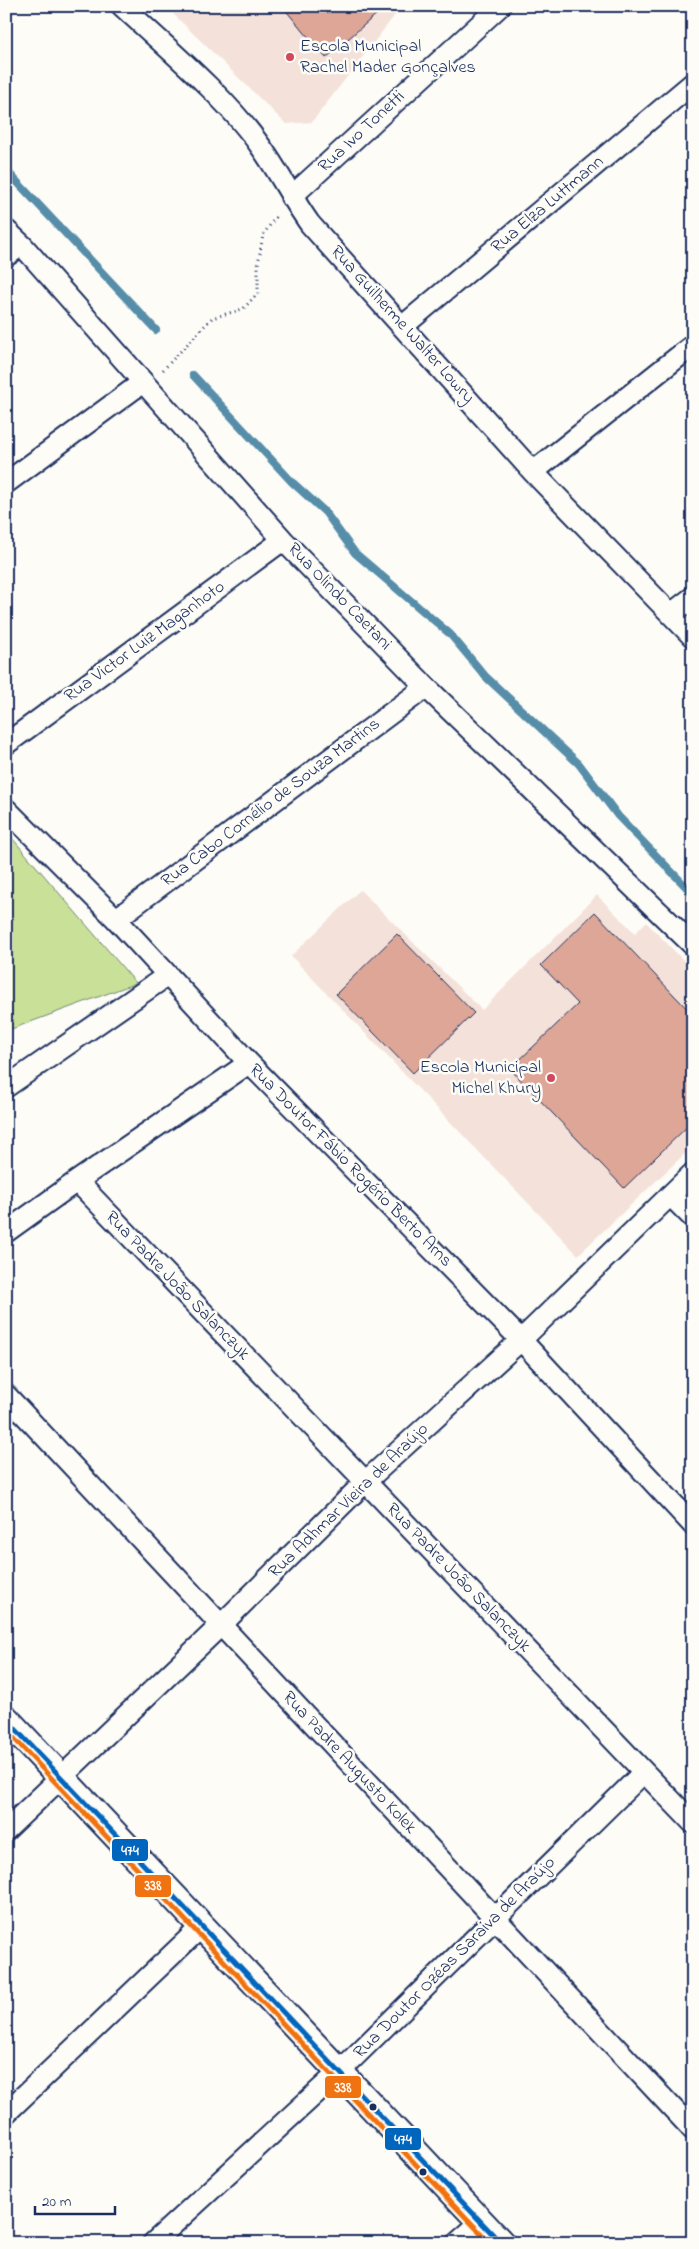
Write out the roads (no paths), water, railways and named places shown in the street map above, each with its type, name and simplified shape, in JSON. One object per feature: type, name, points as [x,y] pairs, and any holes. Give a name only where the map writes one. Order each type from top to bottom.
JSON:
[{"type":"street","name":"Rua Guilherme Walter Lowry","points":[[122,6],[226,106],[261,147],[291,197],[310,224],[533,472],[693,637]]},
{"type":"street","name":"Rua Ivo Tonetti","points":[[291,197],[500,6]]},
{"type":"street","name":"Rua Elza Luttmann","points":[[403,326],[693,83]]},
{"type":"street","name":"Rua Olindo Caetani","points":[[6,230],[14,250],[143,382],[283,540],[426,687],[693,945]]},
{"type":"street","points":[[533,472],[693,345]]},
{"type":"street","points":[[6,483],[143,382]]},
{"type":"street","name":"Rua Victor Luiz Maganhoto","points":[[6,744],[283,540]]},
{"type":"street","points":[[671,614],[693,597]]},
{"type":"street","name":"Rua Cabo Cornélio de Souza Martins","points":[[116,919],[426,687]]},
{"type":"street","name":"Rua Doutor Fábio Rogério Berto Arns","points":[[6,809],[116,919],[249,1063],[521,1340],[693,1525]]},
{"type":"street","points":[[6,1087],[168,975]]},
{"type":"street","points":[[6,1232],[249,1063]]},
{"type":"street","name":"Rua Adhmar Vieira de Araújo","points":[[6,1830],[221,1625],[365,1482],[521,1340],[693,1173]]},
{"type":"street","name":"Rua Padre João Salanczyk","points":[[77,1181],[693,1823]]},
{"type":"street","points":[[670,1195],[693,1218]]},
{"type":"street","name":"Rua Padre Augusto Kolek","points":[[6,1395],[693,2130]]},
{"type":"street","points":[[6,1719],[338,2073],[501,2243]]},
{"type":"street","name":"Rua Doutor Ozéas Saraiva de Araújo","points":[[153,2243],[338,2073],[644,1772]]},
{"type":"street","points":[[6,2113],[201,1927]]},
{"type":"street","points":[[457,2243],[480,2222]]},
{"type":"waterway","points":[[6,170],[156,330]]},
{"type":"waterway","points":[[193,375],[292,482],[325,512],[355,553],[450,634],[486,677],[579,764],[618,816],[693,894]]},
{"type":"place","name":"Escola Municipal Rachel Mader Gonçalves","points":[[290,57]]},
{"type":"place","name":"Escola Municipal Michel Khury","points":[[551,1078]]}]
